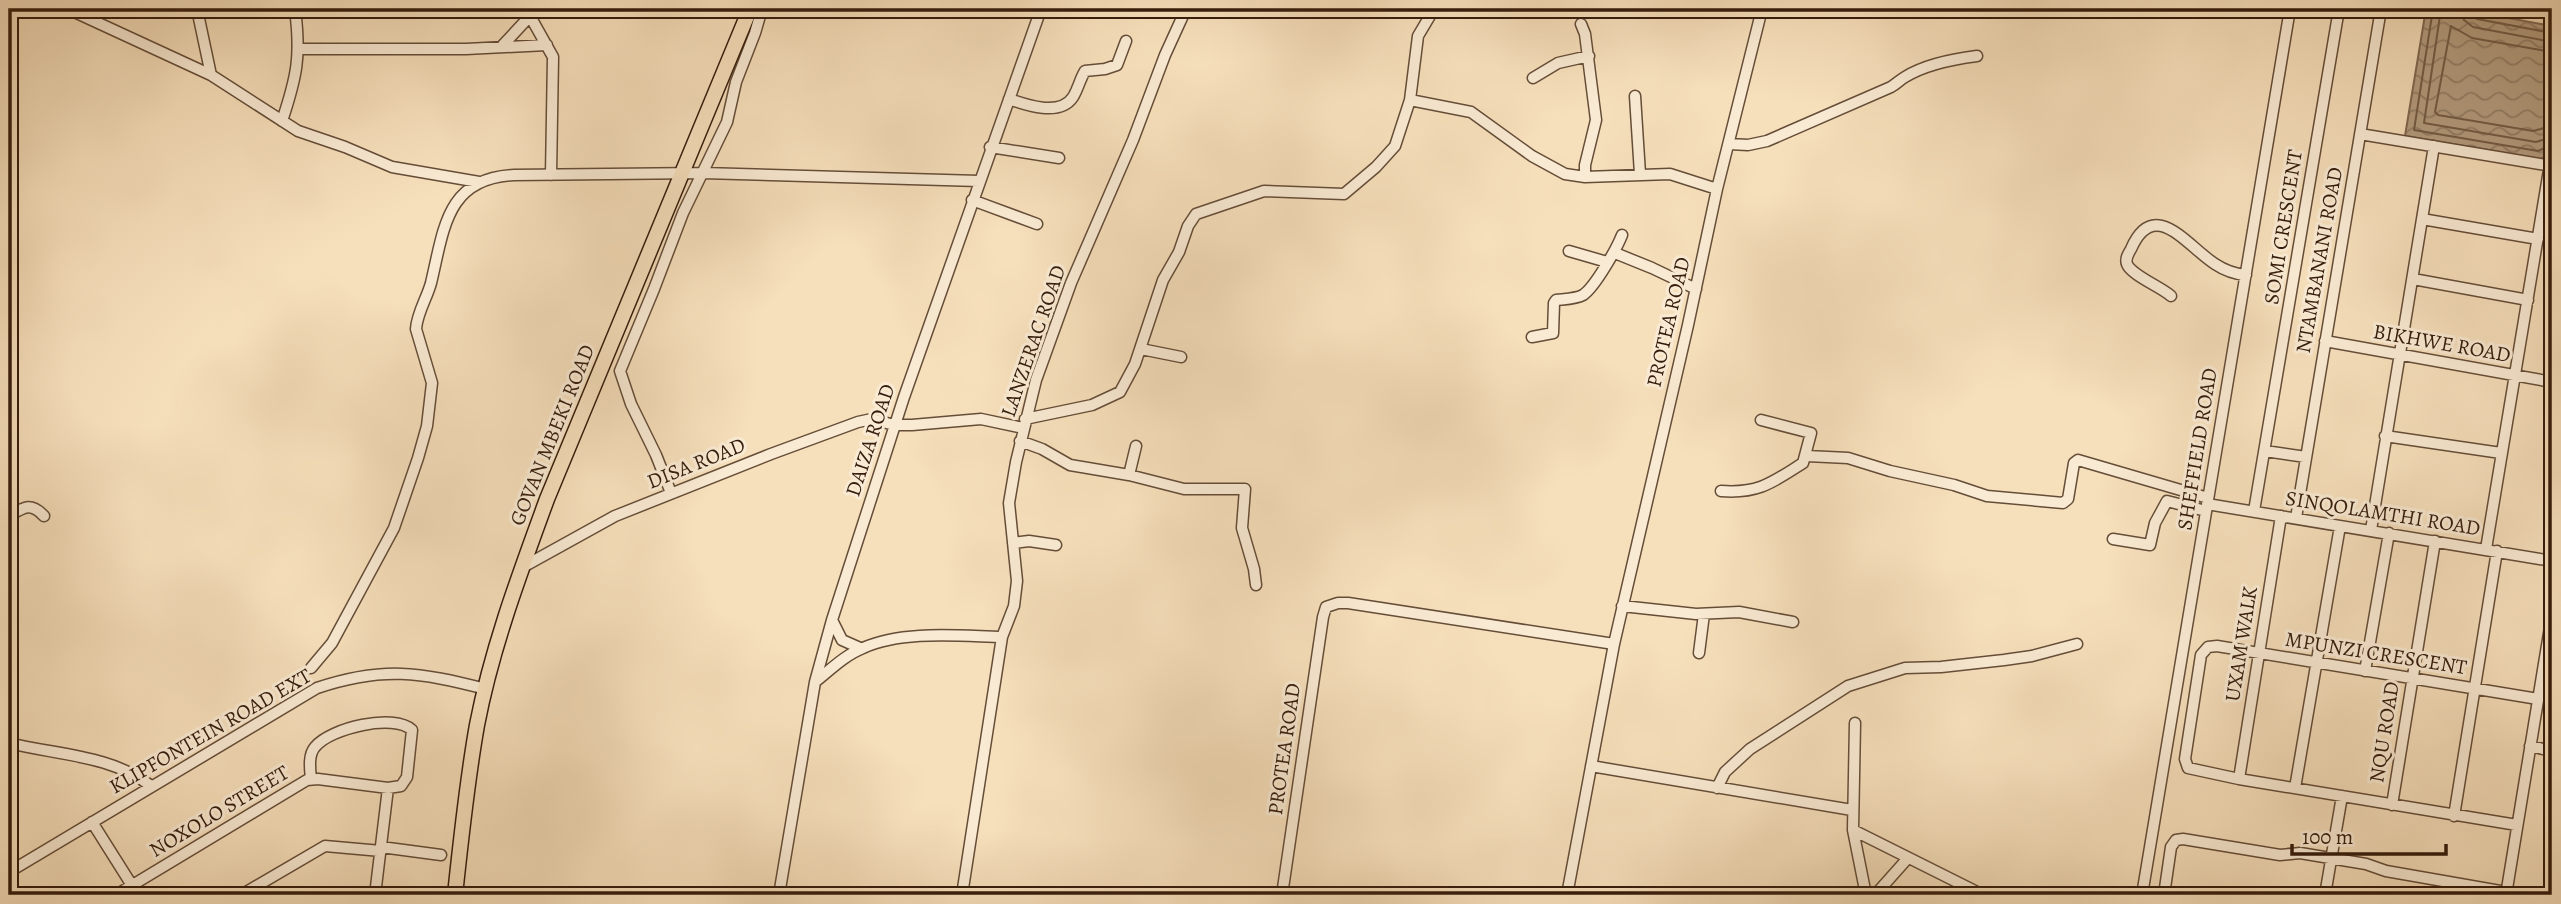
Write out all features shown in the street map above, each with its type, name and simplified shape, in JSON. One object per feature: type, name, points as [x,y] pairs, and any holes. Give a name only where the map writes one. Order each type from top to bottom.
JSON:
[{"type":"main road","name":"GOVAN MBEKI ROAD","points":[[455,895],[472,757],[486,689],[522,568],[547,499],[750,9]]},
{"type":"street","points":[[68,9],[211,75],[298,131],[392,167],[479,182]]},
{"type":"street","points":[[198,9],[211,75]]},
{"type":"street","points":[[282,121],[293,89],[300,49],[295,9]]},
{"type":"street","points":[[671,493],[631,404],[620,371],[683,213],[727,122],[736,82],[762,9]]},
{"type":"street","name":"DAIZA ROAD","points":[[779,895],[815,682],[832,621],[894,425],[990,147],[1041,9]]},
{"type":"street","name":"LANZERAC ROAD","points":[[962,895],[1002,637],[1016,596],[1017,581],[1009,503],[1024,424],[1041,365],[1071,283],[1186,9]]},
{"type":"street","points":[[1024,424],[1092,405],[1113,396],[1125,385],[1141,349],[1163,279],[1179,252],[1194,216],[1264,191],[1348,192],[1392,150],[1410,100],[1418,36],[1434,9]]},
{"type":"street","name":"PROTEA ROAD","points":[[1567,895],[1622,606],[1717,189],[1762,9]]},
{"type":"street","name":"SHEFFIELD ROAD","points":[[2142,895],[2290,9]]},
{"type":"street","name":"SOMI CRESCENT","points":[[2254,511],[2339,9]]},
{"type":"street","name":"NTAMBANANI ROAD","points":[[2296,518],[2381,9]]},
{"type":"street","points":[[503,45],[530,13],[553,57],[551,175]]},
{"type":"street","points":[[1581,24],[1586,34],[1596,120],[1585,165],[1585,177]]},
{"type":"street","points":[[1009,99],[1046,108],[1066,104],[1074,96],[1083,72],[1116,65],[1126,41]]},
{"type":"street","points":[[300,49],[466,49],[503,45],[547,45]]},
{"type":"street","points":[[1533,78],[1558,63],[1589,56]]},
{"type":"street","points":[[1729,144],[1748,145],[1767,141],[1891,87],[1924,68],[1940,62],[1977,56]]},
{"type":"street","points":[[1635,96],[1640,174]]},
{"type":"street","points":[[1410,100],[1471,112],[1549,166],[1566,174],[1585,177],[1670,174],[1717,189]]},
{"type":"street","points":[[2360,134],[2551,166]]},
{"type":"street","points":[[2371,530],[2434,146]]},
{"type":"street","points":[[990,147],[1059,158]]},
{"type":"street","points":[[2454,816],[2475,689],[2501,453],[2552,152]]},
{"type":"street","points":[[311,668],[332,643],[394,528],[402,505],[427,426],[431,394],[430,371],[416,329],[417,321],[430,285],[448,215],[463,193],[479,182],[498,176],[703,173],[979,181]]},
{"type":"street","points":[[972,200],[1037,224]]},
{"type":"street","points":[[2422,219],[2538,239]]},
{"type":"street","points":[[2171,296],[2161,287],[2132,272],[2127,266],[2126,260],[2137,235],[2145,227],[2156,224],[2170,229],[2216,265],[2236,274],[2246,275]]},
{"type":"street","points":[[1532,337],[1553,333],[1556,300],[1581,296],[1590,290],[1622,235]]},
{"type":"street","points":[[1569,251],[1643,264],[1696,289]]},
{"type":"street","points":[[2413,279],[2528,300]]},
{"type":"street","name":"BIKHWE ROAD","points":[[2325,341],[2552,382]]},
{"type":"street","points":[[1141,349],[1181,356]]},
{"type":"street","name":"DISA ROAD","points":[[522,568],[615,516],[858,422],[872,419],[894,425],[981,419],[1024,424]]},
{"type":"street","points":[[1721,491],[1740,493],[1755,490],[1803,463],[1807,456],[1811,433],[1761,420]]},
{"type":"street","points":[[2385,436],[2501,453]]},
{"type":"street","points":[[1020,441],[1042,449],[1070,465],[1129,475],[1184,489],[1245,489],[1242,528],[1256,585]]},
{"type":"street","points":[[1129,475],[1136,446]]},
{"type":"street","points":[[2265,451],[2306,457]]},
{"type":"street","name":"SINQOLAMTHI ROAD","points":[[1807,456],[1848,458],[1987,496],[2063,503],[2068,499],[2074,463],[2078,460],[2207,505],[2552,561]]},
{"type":"street","points":[[2113,539],[2150,545],[2155,523],[2166,501],[2207,505]]},
{"type":"street","points":[[9,516],[30,507],[37,508],[44,516]]},
{"type":"street","name":"UXAM WALK","points":[[2239,779],[2281,516]]},
{"type":"street","points":[[2295,788],[2340,526]]},
{"type":"street","points":[[2365,671],[2389,533]]},
{"type":"street","points":[[1013,543],[1029,541],[1056,545]]},
{"type":"street","name":"NQU ROAD","points":[[2392,805],[2435,541]]},
{"type":"street","points":[[9,573],[12,607],[9,621]]},
{"type":"street","name":"PROTEA ROAD","points":[[1282,895],[1326,607],[1348,603],[1614,644]]},
{"type":"street","points":[[1622,606],[1704,614],[1739,612],[1793,622]]},
{"type":"street","points":[[1699,653],[1704,614]]},
{"type":"street","points":[[832,621],[842,640],[860,648]]},
{"type":"street","points":[[2164,895],[2171,847],[2176,840],[2183,839],[2280,855],[2300,853],[2332,858],[2366,864],[2386,872],[2506,893],[2538,699],[2547,685],[2552,621]]},
{"type":"street","points":[[815,682],[860,648],[896,638],[1002,637]]},
{"type":"street","points":[[1717,788],[1725,772],[1750,749],[1848,686],[1905,668],[2004,660],[2077,644]]},
{"type":"street","name":"MPUNZI CRESCENT","points":[[2239,779],[2188,768],[2185,759],[2202,655],[2207,647],[2217,646],[2538,699]]},
{"type":"street","name":"KLIPFONTEIN ROAD EXT","points":[[9,872],[302,695],[345,679],[379,673],[407,672],[486,689]]},
{"type":"street","points":[[311,779],[312,752],[318,744],[348,728],[396,722],[406,725],[413,733],[405,782],[401,786],[388,788],[375,895]]},
{"type":"street","points":[[1855,723],[1853,830],[1866,895]]},
{"type":"street","points":[[9,743],[110,764],[135,774],[151,786]]},
{"type":"street","points":[[2530,746],[2552,751]]},
{"type":"street","points":[[1591,766],[1852,810]]},
{"type":"street","name":"NOXOLO STREET","points":[[116,895],[135,890],[311,779],[388,788]]},
{"type":"street","points":[[2239,779],[2517,825]]},
{"type":"street","points":[[2325,895],[2342,796]]},
{"type":"street","points":[[92,822],[135,890]]},
{"type":"street","points":[[1853,830],[1983,895]]},
{"type":"street","points":[[241,895],[325,846],[441,855]]},
{"type":"street","points":[[1875,895],[1908,858]]},
{"type":"water","points":[[2426,9],[2460,9],[2552,26],[2552,133],[2549,153],[2541,159],[2405,136]]}]
